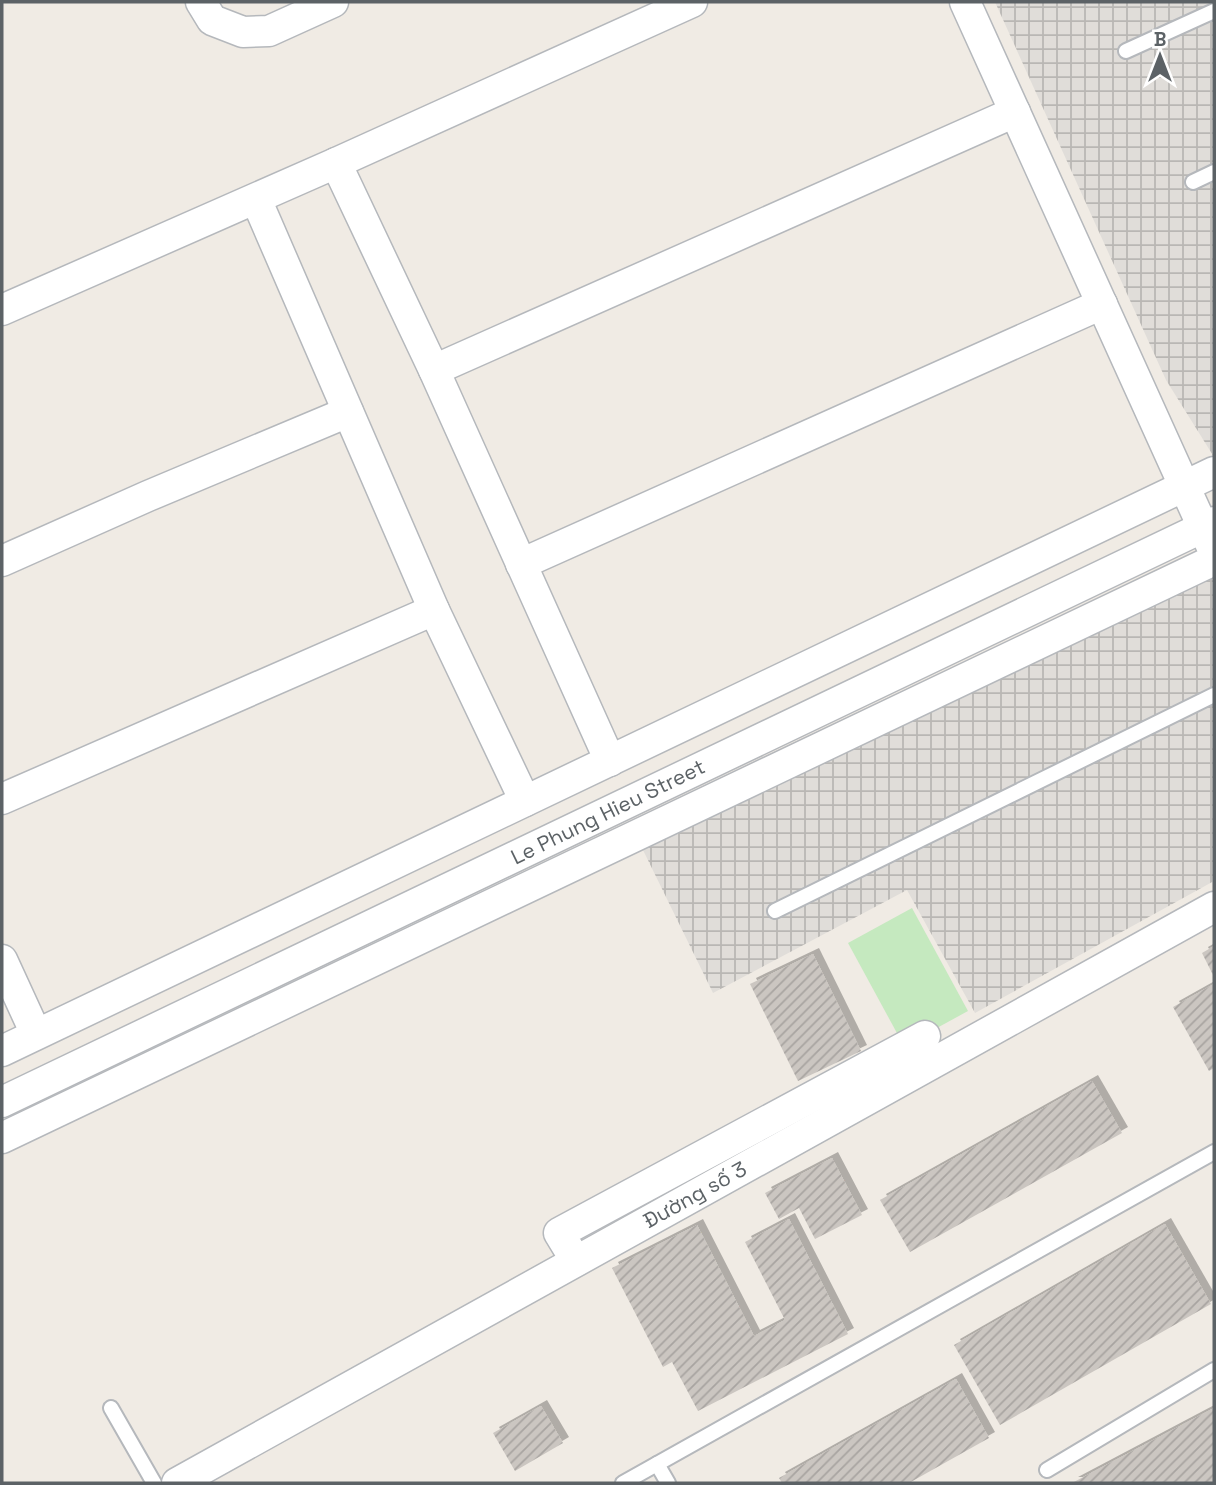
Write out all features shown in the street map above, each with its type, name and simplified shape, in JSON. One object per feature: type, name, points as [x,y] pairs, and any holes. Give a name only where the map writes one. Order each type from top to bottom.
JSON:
[{"type":"street","points":[[206,11],[243,32],[269,31],[332,2]]},
{"type":"street","points":[[2,310],[692,2]]},
{"type":"street","points":[[965,2],[1102,304],[1204,513]]},
{"type":"street","points":[[435,370],[1015,112]]},
{"type":"street","points":[[336,163],[435,370],[610,761]]},
{"type":"street","points":[[256,198],[434,610],[525,802]]},
{"type":"street","points":[[521,564],[1102,304]]},
{"type":"street","points":[[2,561],[348,412]]},
{"type":"street","name":"Le Phung Hieu Street","points":[[1204,513],[1214,472]]},
{"type":"street","name":"Le Phung Hieu Street","points":[[2,1051],[610,761],[1204,513]]},
{"type":"street","name":"Le Phung Hieu Street","points":[[2,1068],[1204,513]]},
{"type":"street","name":"Le Phung Hieu Street","points":[[2,1102],[1204,513]]},
{"type":"street","name":"Le Phung Hieu Street","points":[[2,1138],[1214,560]]},
{"type":"street","points":[[2,799],[434,610]]},
{"type":"street","name":"Đường số 3","points":[[177,1483],[1214,906]]},
{"type":"street","points":[[2,960],[36,1034]]},
{"type":"street","points":[[576,1261],[559,1233],[925,1036]]},
{"type":"lane","points":[[1126,51],[1214,11]]},
{"type":"lane","points":[[1193,182],[1214,172]]},
{"type":"lane","points":[[775,911],[1214,695]]},
{"type":"lane","points":[[623,1483],[1214,1152]]},
{"type":"lane","points":[[1047,1470],[1214,1370]]},
{"type":"lane","points":[[111,1408],[154,1483]]},
{"type":"lane","points":[[657,1464],[668,1483]]},
{"type":"shaded area","points":[[995,2],[1214,2],[1214,457],[1166,380]]},
{"type":"shaded area","points":[[1214,577],[1214,881],[975,1013],[907,890],[713,993],[643,850]]},
{"type":"green space","points":[[912,908],[968,1011],[904,1046],[848,943]]},
{"type":"building","points":[[1214,946],[1214,977],[1202,953]]},
{"type":"building","points":[[813,954],[861,1051],[798,1081],[750,984]]},
{"type":"building","points":[[1214,984],[1214,1068],[1209,1071],[1173,1007]]},
{"type":"building","points":[[1092,1081],[1122,1133],[910,1252],[880,1200]]},
{"type":"building","points":[[832,1158],[862,1215],[815,1239],[799,1208],[779,1219],[765,1193]]},
{"type":"building","points":[[789,1219],[848,1334],[698,1411],[672,1362],[663,1367],[612,1268],[697,1225],[754,1336],[785,1320],[745,1242]]},
{"type":"building","points":[[1165,1224],[1211,1304],[1000,1425],[954,1345]]},
{"type":"building","points":[[956,1379],[989,1438],[909,1483],[782,1483],[779,1478]]},
{"type":"building","points":[[541,1406],[563,1443],[515,1471],[493,1433]]},
{"type":"building","points":[[1214,1408],[1214,1483],[1072,1483]]}]
